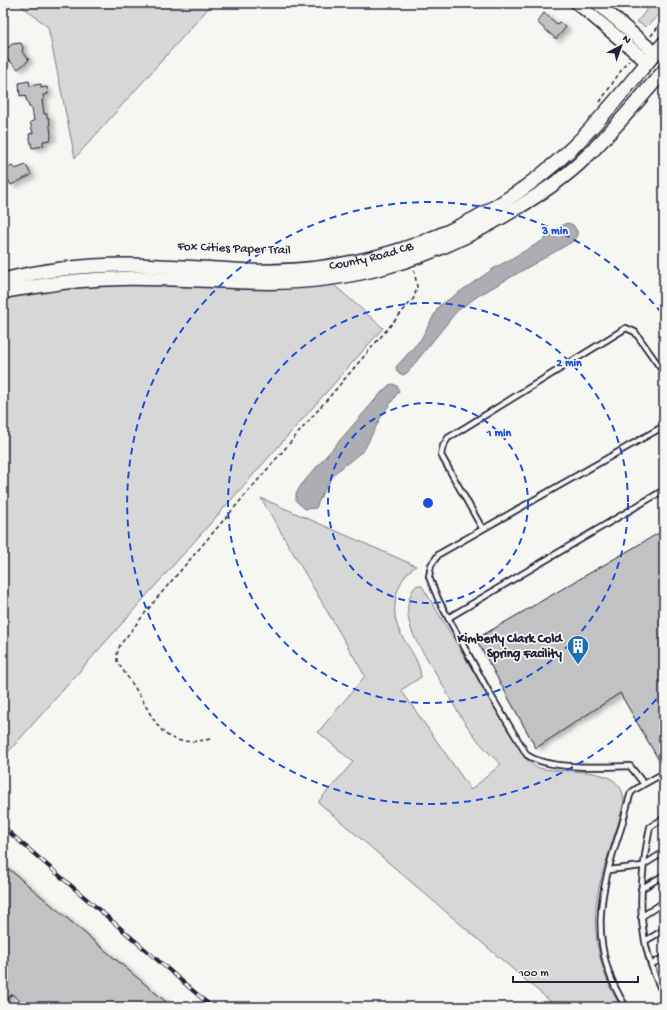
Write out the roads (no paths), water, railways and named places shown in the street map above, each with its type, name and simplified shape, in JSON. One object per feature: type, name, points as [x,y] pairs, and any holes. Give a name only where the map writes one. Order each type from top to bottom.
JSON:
[{"type":"main road","points":[[654,54],[663,74]]},
{"type":"main road","name":"County Road CB","points":[[3,280],[30,273],[102,266],[158,266],[251,270],[310,269],[344,264],[403,250],[455,230],[488,212],[530,184],[574,147],[654,54]]},
{"type":"main road","name":"County Road CB","points":[[3,292],[62,282],[121,277],[251,282],[318,281],[382,270],[443,248],[471,234],[540,194],[584,159],[663,74]]},
{"type":"street","points":[[576,3],[654,54]]},
{"type":"street","points":[[597,3],[645,44],[654,54]]},
{"type":"lane","points":[[482,528],[441,454],[443,446],[448,438],[626,328],[635,332],[664,373]]},
{"type":"lane","points":[[644,784],[630,766],[602,767],[542,763],[527,755],[448,618],[429,577],[431,565],[439,554],[482,528],[664,426]]},
{"type":"lane","points":[[448,618],[664,490]]},
{"type":"lane","points":[[626,1007],[618,995],[603,954],[600,929],[601,903],[608,870],[631,793],[664,773]]},
{"type":"lane","points":[[664,818],[650,827],[642,866],[641,889],[641,917],[645,941],[651,965],[664,995]]},
{"type":"lane","points":[[608,870],[642,866],[664,852]]},
{"type":"lane","points":[[641,889],[664,875]]},
{"type":"lane","points":[[641,917],[664,902]]},
{"type":"lane","points":[[645,941],[664,930]]},
{"type":"lane","points":[[651,965],[664,957]]},
{"type":"railway","points":[[3,827],[212,1007]]},
{"type":"place","name":"Kimberly Clark Cold Spring Facility","points":[[578,666]]}]
